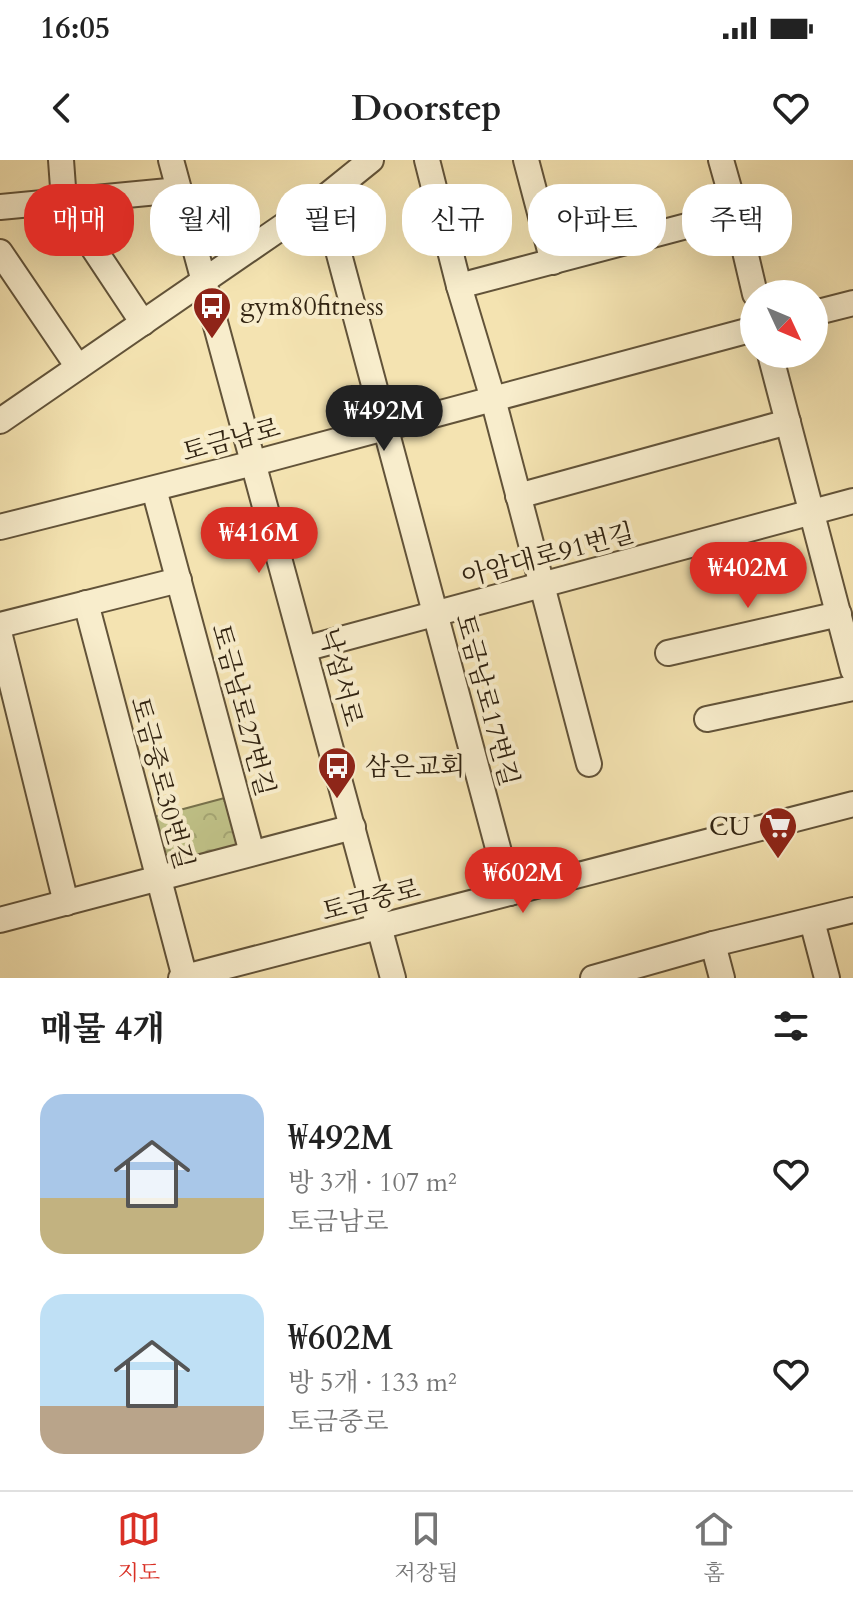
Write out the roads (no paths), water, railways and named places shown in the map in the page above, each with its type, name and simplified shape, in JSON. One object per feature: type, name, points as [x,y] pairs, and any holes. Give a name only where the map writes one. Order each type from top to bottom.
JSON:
[{"type":"street","points":[[61,160],[62,184]]},
{"type":"street","name":"낙섬서로","points":[[171,160],[177,184]]},
{"type":"street","points":[[341,184],[371,160]]},
{"type":"street","points":[[427,160],[589,764]]},
{"type":"street","points":[[526,160],[553,262]]},
{"type":"street","points":[[721,160],[728,184]]},
{"type":"street","points":[[0,207],[24,205]]},
{"type":"street","points":[[459,286],[682,227]]},
{"type":"street","points":[[4,411],[78,367],[276,231]]},
{"type":"street","points":[[0,252],[78,367]]},
{"type":"street","points":[[99,256],[143,323]]},
{"type":"street","name":"낙섬서로","points":[[197,256],[393,978]]},
{"type":"street","name":"토금남로17번길","points":[[340,256],[510,893]]},
{"type":"street","points":[[746,256],[752,280]]},
{"type":"street","points":[[828,309],[853,303]]},
{"type":"street","name":"토금남로","points":[[0,527],[254,463],[740,333]]},
{"type":"street","points":[[774,368],[853,670]]},
{"type":"street","points":[[518,496],[788,422]]},
{"type":"street","name":"토금남로27번길","points":[[154,489],[252,853]]},
{"type":"street","name":"아암대로91번길","points":[[304,649],[853,501]]},
{"type":"street","points":[[0,625],[179,580]]},
{"type":"street","name":"토금중로30번길","points":[[86,603],[184,978]]},
{"type":"street","points":[[668,653],[839,614]]},
{"type":"street","points":[[0,636],[66,903]]},
{"type":"street","points":[[707,719],[853,688]]},
{"type":"street","name":"토금중로","points":[[184,978],[853,804]]},
{"type":"street","points":[[0,920],[353,827]]},
{"type":"street","points":[[593,978],[713,944],[853,910]]},
{"type":"street","points":[[812,921],[827,978]]},
{"type":"street","points":[[713,944],[722,978]]},
{"type":"place","name":"gym80fitness","points":[[212,340]]},
{"type":"place","name":"삼은교회","points":[[337,800]]},
{"type":"place","name":"CU","points":[[778,860]]}]
